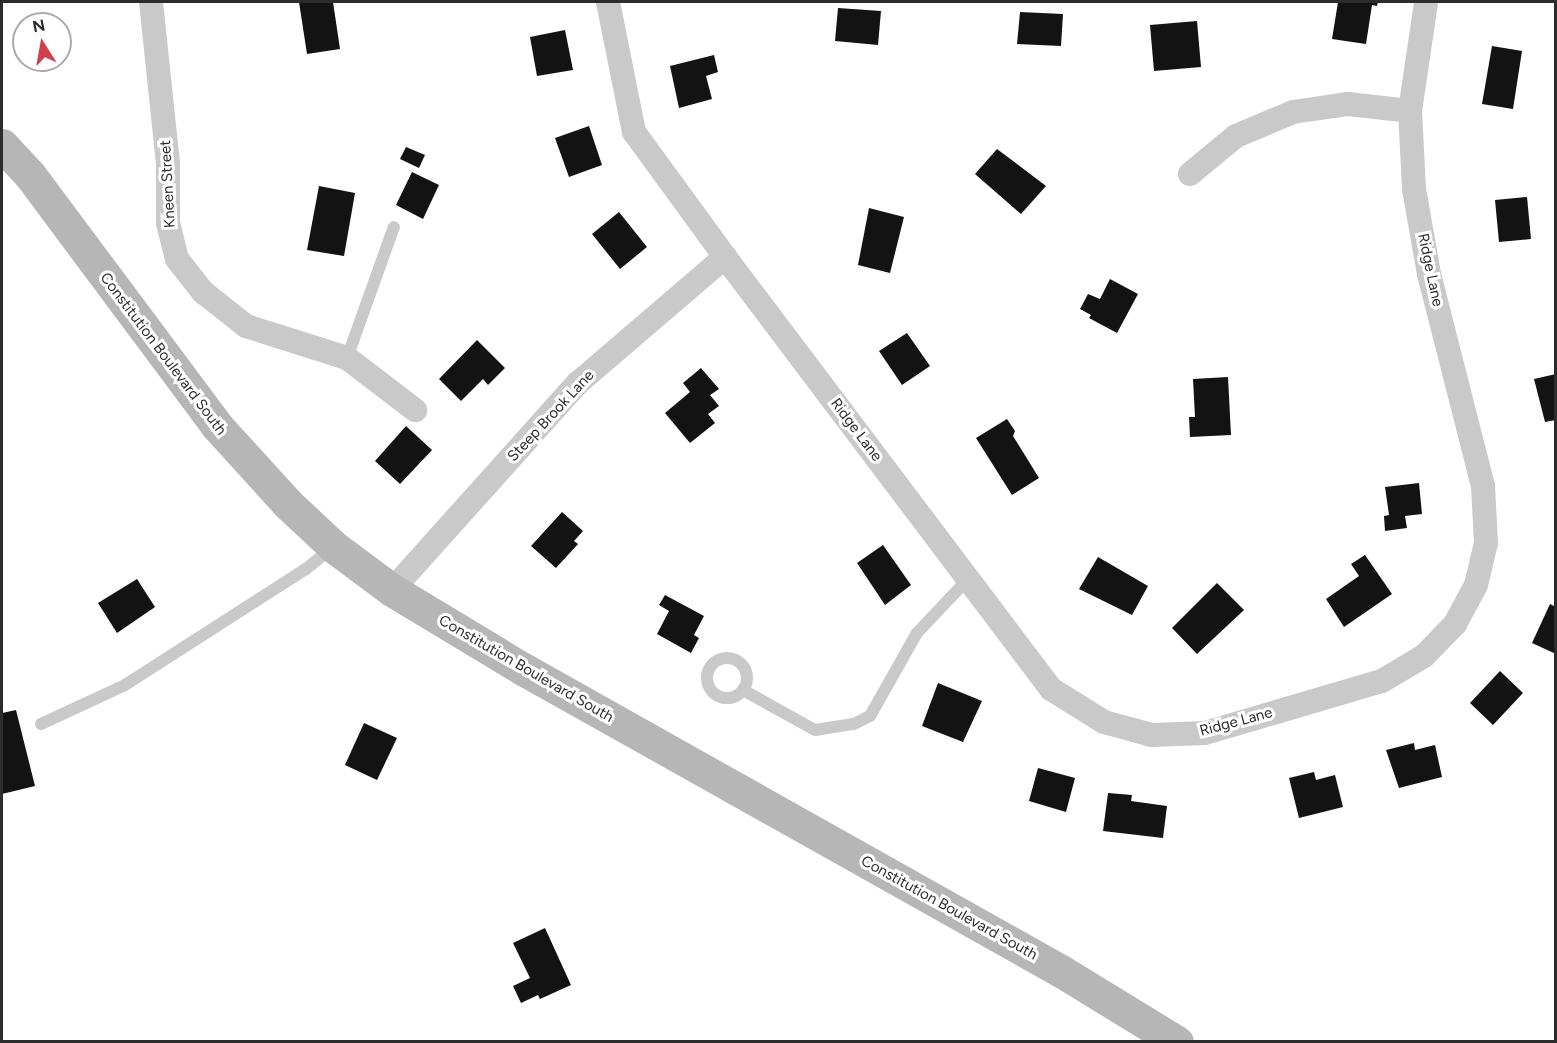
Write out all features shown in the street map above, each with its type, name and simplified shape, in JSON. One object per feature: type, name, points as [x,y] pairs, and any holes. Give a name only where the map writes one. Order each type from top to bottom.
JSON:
[{"type":"main road","name":"Constitution Boulevard South","points":[[2,145],[30,175],[217,426],[288,504],[334,547],[392,590],[523,669],[1061,971],[1177,1041]]},
{"type":"street","name":"Kneen Street","points":[[151,2],[168,163],[168,223],[177,259],[203,292],[246,326],[347,358],[415,410]]},
{"type":"street","name":"Ridge Lane","points":[[608,2],[634,132],[725,257],[1051,689],[1104,722],[1152,735],[1205,733],[1382,681],[1432,648],[1455,624],[1476,585],[1485,531],[1483,486],[1429,274],[1414,189],[1410,111],[1426,2]]},
{"type":"street","points":[[1190,174],[1236,136],[1293,112],[1348,105],[1410,111]]},
{"type":"street","name":"Steep Brook Lane","points":[[392,590],[578,383],[725,257]]},
{"type":"lane","points":[[347,358],[394,227]]},
{"type":"lane","points":[[41,724],[125,685],[306,569],[334,547]]},
{"type":"lane","points":[[743,690],[815,730],[854,724],[870,716],[916,633],[968,579]]},
{"type":"building","points":[[299,2],[333,2],[340,49],[307,54]]},
{"type":"building","points":[[1338,2],[1378,2],[1377,6],[1372,5],[1366,44],[1332,39]]},
{"type":"building","points":[[838,8],[881,11],[878,45],[835,41]]},
{"type":"building","points":[[1020,12],[1063,14],[1061,46],[1017,44]]},
{"type":"building","points":[[1197,21],[1201,67],[1154,71],[1150,25]]},
{"type":"building","points":[[565,30],[573,70],[537,76],[530,37]]},
{"type":"building","points":[[1492,46],[1522,51],[1513,109],[1482,104]]},
{"type":"building","points":[[714,55],[718,72],[706,76],[712,99],[679,108],[670,66]]},
{"type":"building","points":[[589,126],[602,165],[569,177],[555,138]]},
{"type":"building","points":[[406,147],[425,155],[419,168],[400,159]]},
{"type":"building","points":[[997,149],[1046,186],[1021,214],[975,174]]},
{"type":"building","points":[[412,172],[439,185],[423,219],[396,205]]},
{"type":"building","points":[[319,186],[355,193],[344,256],[307,250]]},
{"type":"building","points":[[1527,197],[1531,239],[1499,242],[1495,200]]},
{"type":"building","points":[[869,208],[904,217],[890,273],[858,265]]},
{"type":"building","points":[[619,212],[647,247],[620,269],[592,234]]},
{"type":"building","points":[[1110,279],[1138,294],[1117,333],[1089,318],[1091,315],[1080,309],[1088,294],[1100,299]]},
{"type":"building","points":[[907,333],[930,366],[902,385],[879,351]]},
{"type":"building","points":[[477,340],[505,368],[488,385],[483,379],[461,401],[439,379]]},
{"type":"building","points":[[701,368],[719,389],[710,395],[719,406],[708,414],[715,423],[690,443],[665,413],[690,392],[683,383]]},
{"type":"building","points":[[1556,374],[1556,420],[1545,422],[1534,379]]},
{"type":"building","points":[[1228,377],[1231,435],[1190,437],[1189,417],[1195,417],[1193,379]]},
{"type":"building","points":[[1007,419],[1015,431],[1013,436],[1039,478],[1012,495],[976,438]]},
{"type":"building","points":[[406,426],[432,450],[400,484],[375,461]]},
{"type":"building","points":[[1419,483],[1422,514],[1405,516],[1407,528],[1385,531],[1384,516],[1389,515],[1385,487]]},
{"type":"building","points":[[562,512],[583,531],[574,541],[578,544],[556,568],[531,546]]},
{"type":"building","points":[[883,545],[911,585],[885,605],[857,563]]},
{"type":"building","points":[[1365,555],[1392,594],[1344,627],[1326,599],[1359,576],[1351,564]]},
{"type":"building","points":[[1098,557],[1148,586],[1132,615],[1079,589]]},
{"type":"building","points":[[137,579],[155,607],[117,633],[98,603]]},
{"type":"building","points":[[1217,583],[1244,610],[1197,654],[1172,628]]},
{"type":"building","points":[[665,595],[704,616],[694,635],[699,638],[691,653],[657,634],[669,611],[659,605]]},
{"type":"building","points":[[1550,604],[1556,607],[1556,654],[1532,643]]},
{"type":"building","points":[[1500,671],[1523,693],[1493,725],[1470,703]]},
{"type":"building","points":[[938,683],[982,701],[963,742],[922,726]]},
{"type":"building","points":[[16,710],[35,786],[2,794],[2,713]]},
{"type":"building","points":[[364,723],[397,738],[377,780],[345,765]]},
{"type":"building","points":[[1414,743],[1415,750],[1435,745],[1442,777],[1399,788],[1386,750]]},
{"type":"building","points":[[1038,768],[1075,778],[1066,812],[1029,801]]},
{"type":"building","points":[[1314,772],[1316,780],[1335,775],[1343,807],[1299,818],[1289,778]]},
{"type":"building","points":[[1108,793],[1132,795],[1131,801],[1167,806],[1163,838],[1103,831]]},
{"type":"building","points":[[545,928],[571,985],[540,999],[538,995],[521,1003],[513,986],[530,978],[513,943]]}]
